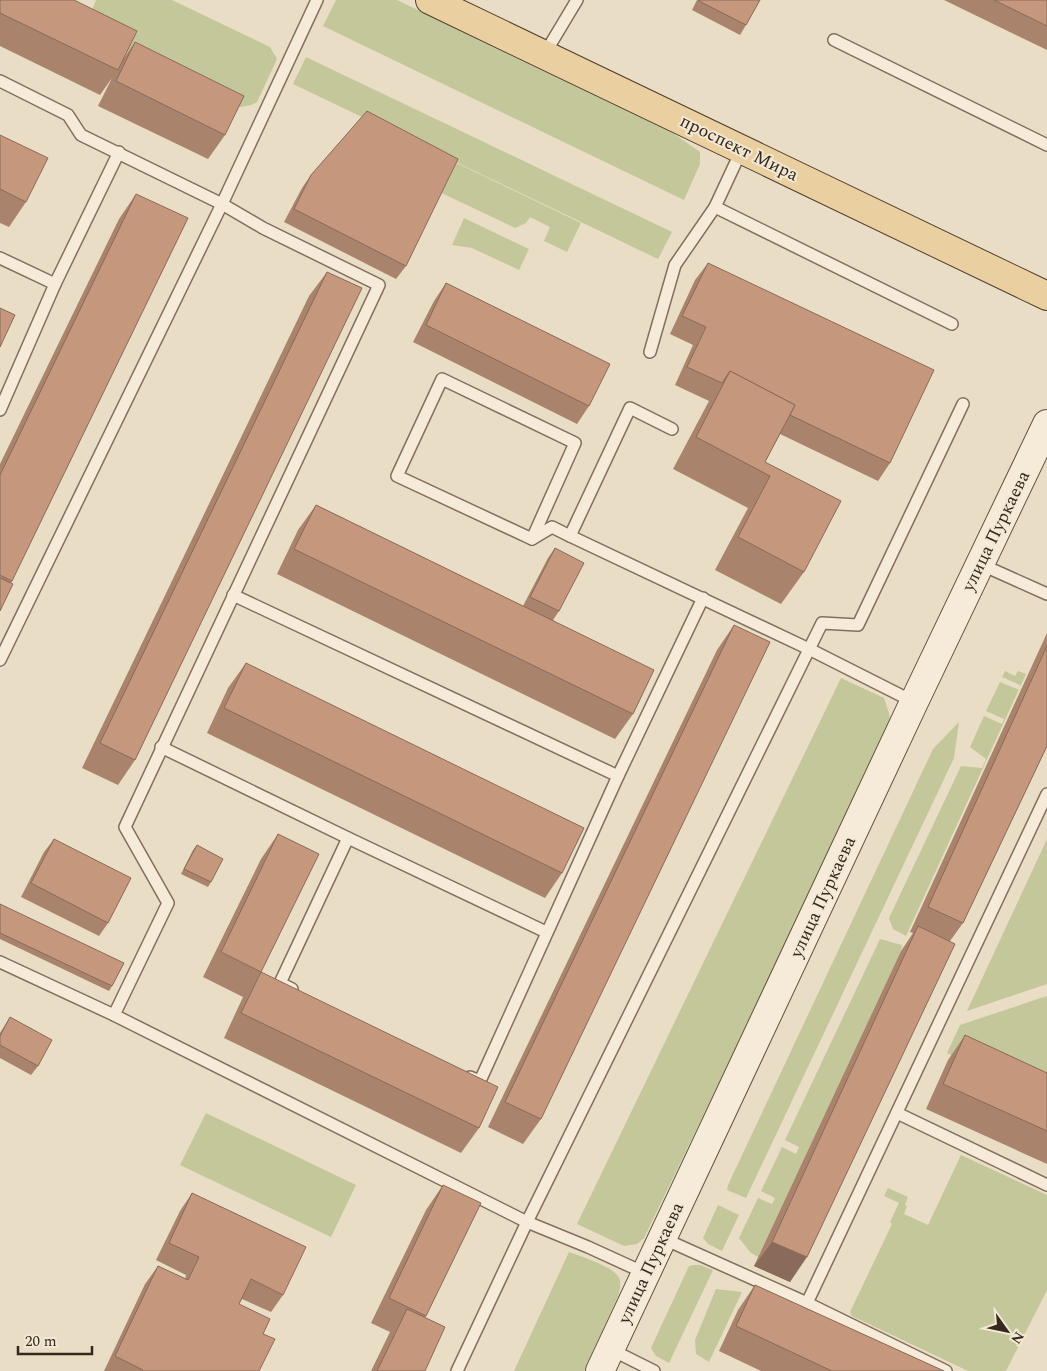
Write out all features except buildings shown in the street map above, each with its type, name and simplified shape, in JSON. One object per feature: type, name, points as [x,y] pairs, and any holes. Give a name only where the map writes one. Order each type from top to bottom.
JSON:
[{"type":"main road","name":"проспект Мира","points":[[430,0],[1047,296]]},
{"type":"main road","name":"улица Пуркаева","points":[[605,1360],[914,702],[1047,424]]},
{"type":"lane","points":[[0,660],[222,204],[317,0]]},
{"type":"lane","points":[[544,55],[576,0]]},
{"type":"lane","points":[[834,40],[1047,145]]},
{"type":"lane","points":[[0,81],[68,114],[81,135],[119,152],[222,204],[263,228],[379,285],[125,827],[168,903],[114,1015]]},
{"type":"lane","points":[[650,352],[675,265],[715,207],[742,149]]},
{"type":"lane","points":[[0,410],[56,284],[119,152]]},
{"type":"lane","points":[[715,207],[952,324]]},
{"type":"lane","points":[[0,258],[56,284]]},
{"type":"lane","points":[[442,379],[575,443],[532,540],[397,476],[442,379]]},
{"type":"lane","points":[[457,1371],[527,1222],[822,623],[858,624],[963,404]]},
{"type":"lane","points":[[570,536],[630,408],[672,429]]},
{"type":"lane","points":[[532,540],[552,527],[809,649],[914,702]]},
{"type":"lane","points":[[980,564],[1047,594]]},
{"type":"lane","points":[[233,595],[618,776]]},
{"type":"lane","points":[[462,1073],[480,1081],[618,776],[703,598]]},
{"type":"lane","points":[[161,747],[546,932]]},
{"type":"lane","points":[[806,1302],[1047,794]]},
{"type":"lane","points":[[306,996],[280,983],[348,838]]},
{"type":"lane","points":[[0,962],[114,1015],[527,1222],[646,1273]]},
{"type":"lane","points":[[897,1113],[1047,1185]]},
{"type":"lane","points":[[662,1238],[806,1302],[946,1371]]},
{"type":"lane","points":[[605,1360],[654,1371]]},
{"type":"green space","points":[[96,0],[172,0],[270,47],[277,59],[257,102],[240,107],[212,93],[122,66],[128,52],[86,25]]},
{"type":"green space","points":[[336,0],[397,0],[664,127],[700,152],[700,164],[684,200],[323,26]]},
{"type":"green space","points":[[306,57],[672,232],[658,259],[293,84]]},
{"type":"green space","points":[[446,158],[581,223],[567,252],[544,241],[550,227],[530,217],[526,223],[515,228],[433,189]]},
{"type":"green space","points":[[464,218],[529,249],[519,270],[472,248],[452,245]]},
{"type":"green space","points":[[1005,671],[1015,676],[1018,671],[1026,674],[1019,689],[1020,685],[1002,677]]},
{"type":"green space","points":[[841,678],[884,698],[891,726],[644,1238],[637,1244],[624,1246],[577,1224]]},
{"type":"green space","points":[[1000,682],[1019,690],[906,936],[893,929],[889,918],[961,766],[982,768],[986,759],[970,747],[984,716],[1002,724],[1004,719],[986,711]]},
{"type":"green space","points":[[959,722],[954,758],[746,1198],[727,1190],[933,749]]},
{"type":"green space","points":[[1047,839],[1047,984],[967,1011]]},
{"type":"green space","points":[[880,939],[902,945],[901,951],[758,1257],[750,1252],[739,1238],[758,1198],[772,1204],[775,1198],[761,1191],[782,1147],[796,1154],[799,1147],[785,1140]]},
{"type":"green space","points":[[1047,996],[1047,1104],[947,1053],[960,1025]]},
{"type":"green space","points":[[206,1113],[356,1185],[331,1237],[180,1165]]},
{"type":"green space","points":[[961,1155],[1047,1195],[1047,1290],[1006,1371],[968,1371],[852,1316],[850,1312],[892,1224],[890,1222],[899,1203],[884,1196],[888,1188],[908,1197],[904,1214],[928,1225]]},
{"type":"green space","points":[[718,1205],[739,1215],[722,1251],[708,1244],[703,1238]]},
{"type":"green space","points":[[569,1252],[608,1268],[619,1277],[620,1281],[619,1294],[584,1371],[514,1371]]},
{"type":"green space","points":[[700,1265],[713,1270],[669,1363],[656,1356],[651,1348],[689,1266]]},
{"type":"green space","points":[[716,1289],[742,1292],[709,1362],[696,1354],[695,1340]]}]
